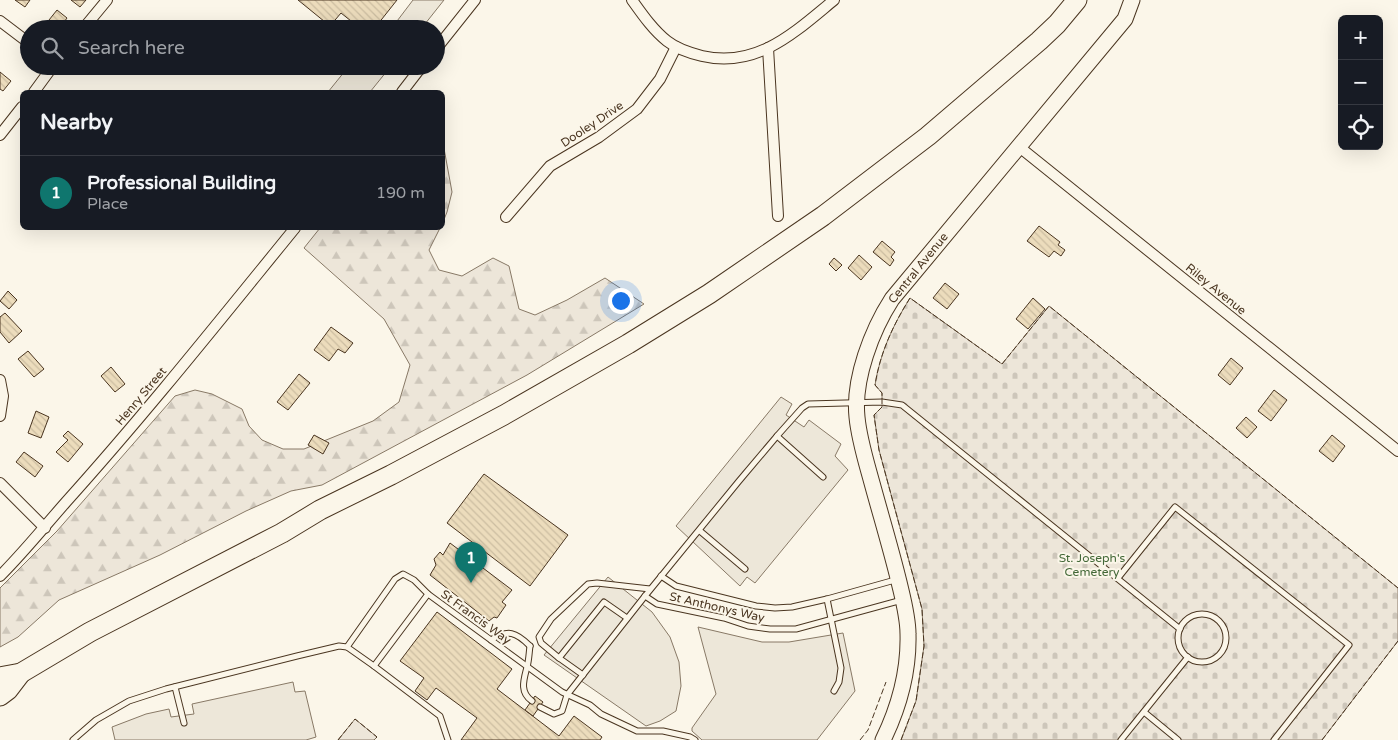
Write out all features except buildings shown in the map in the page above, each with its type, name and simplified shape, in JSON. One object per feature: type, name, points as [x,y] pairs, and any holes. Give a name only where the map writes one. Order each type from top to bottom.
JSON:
[{"type":"highway","points":[[0,677],[21,673],[90,632],[504,415],[628,344],[709,294],[823,216],[928,136],[1039,41],[1057,24],[1077,0]]},
{"type":"highway","points":[[0,696],[8,690],[21,673]]},
{"type":"street","points":[[90,20],[107,0]]},
{"type":"street","points":[[445,38],[475,0]]},
{"type":"street","points":[[632,0],[657,33],[676,48],[712,58],[728,59],[754,54],[781,41],[834,0]]},
{"type":"street","points":[[1125,19],[1132,0]]},
{"type":"street","name":"Central Avenue","points":[[883,740],[902,692],[908,634],[903,600],[860,439],[856,415],[861,373],[871,338],[892,299],[1140,0]]},
{"type":"street","points":[[0,21],[20,36]]},
{"type":"street","name":"Dooley Drive","points":[[506,217],[550,166],[599,137],[637,109],[660,79],[676,48]]},
{"type":"street","points":[[768,48],[778,216]]},
{"type":"street","points":[[35,90],[46,75]]},
{"type":"street","points":[[404,90],[415,75]]},
{"type":"street","points":[[0,135],[20,110]]},
{"type":"street","name":"Riley Avenue","points":[[1018,146],[1398,451]]},
{"type":"street","name":"Henry Street","points":[[0,576],[45,528],[170,382],[293,230]]},
{"type":"street","points":[[0,380],[3,396],[0,416]]},
{"type":"street","points":[[0,483],[45,528]]},
{"type":"lane","points":[[540,707],[554,714],[562,711],[567,695],[660,576],[700,531],[777,436],[802,408],[808,404],[882,402],[902,405],[1180,629]]},
{"type":"lane","points":[[777,436],[823,477]]},
{"type":"lane","points":[[1118,578],[1175,508],[1349,644],[1274,740]]},
{"type":"lane","points":[[700,531],[745,569]]},
{"type":"lane","points":[[347,647],[395,579],[403,574],[414,580],[428,594]]},
{"type":"lane","name":"St Anthonys Way","points":[[660,576],[676,586],[756,606],[775,608],[792,607],[827,599],[898,579]]},
{"type":"lane","points":[[582,675],[541,643],[539,636],[550,619],[588,584],[598,583],[650,589]]},
{"type":"lane","name":"St Francis Way","points":[[374,666],[428,594],[567,695],[590,705],[601,714],[637,731],[663,731],[690,737],[695,740]]},
{"type":"lane","name":"St Anthonys Way","points":[[645,596],[657,604],[724,618],[748,626],[770,629],[796,629],[903,600]]},
{"type":"lane","points":[[827,599],[841,668],[839,682],[834,691]]},
{"type":"lane","points":[[559,658],[604,602],[627,618]]},
{"type":"lane","points":[[1198,614],[1214,617],[1224,628],[1226,644],[1223,651],[1210,661],[1195,661],[1188,657],[1179,644],[1178,636],[1184,622],[1198,614]]},
{"type":"lane","points":[[491,640],[500,634],[512,634],[521,638],[530,646]]},
{"type":"lane","points":[[530,646],[541,643]]},
{"type":"lane","points":[[73,740],[96,720],[129,701],[175,687],[339,646],[347,647],[440,716],[448,740]]},
{"type":"lane","points":[[530,646],[523,679],[524,692],[532,701]]},
{"type":"lane","points":[[1121,740],[1188,657]]},
{"type":"lane","points":[[175,687],[184,723]]},
{"type":"lane","points":[[1144,712],[1178,740]]},
{"type":"green space","points":[[445,154],[452,192],[445,217]]},
{"type":"green space","points":[[318,230],[439,230],[429,250],[439,270],[462,276],[493,258],[509,266],[519,309],[535,315],[567,300],[605,278],[644,304],[527,375],[322,485],[291,491],[246,511],[160,555],[59,600],[18,637],[0,647],[0,588],[57,531],[175,396],[195,390],[212,394],[242,409],[249,426],[262,440],[283,449],[304,449],[373,421],[399,402],[410,365],[384,319],[304,248]]},
{"type":"green space","name":"St. Joseph's Cemetery","points":[[910,298],[1002,364],[1049,306],[1398,588],[1398,641],[1322,740],[901,740],[916,701],[924,646],[922,609],[879,450],[874,415],[882,407],[882,393],[875,385],[880,362],[898,318]]},
{"type":"green space","points":[[355,719],[377,737],[374,740],[338,740]]},
{"type":"shaded area","points":[[413,0],[444,0],[428,20],[398,20]]},
{"type":"shaded area","points":[[342,75],[384,75],[372,90],[330,90]]},
{"type":"shaded area","points":[[781,397],[792,404],[786,415],[804,427],[809,420],[841,444],[835,456],[848,470],[755,583],[747,577],[740,586],[676,526]]},
{"type":"shaded area","points":[[608,577],[652,612],[670,637],[679,662],[681,686],[676,711],[660,721],[646,726],[544,655]]},
{"type":"shaded area","points":[[698,627],[762,642],[789,642],[843,633],[855,691],[817,740],[702,740],[692,731],[692,728],[716,694]]},
{"type":"shaded area","points":[[293,682],[295,692],[305,691],[316,737],[306,740],[115,740],[112,727],[146,714],[169,709],[171,717],[194,714],[192,704]]},
{"type":"fence","points":[[901,740],[916,701],[924,646],[922,609],[879,450],[874,415],[882,407],[882,393],[875,385],[880,362],[898,318],[910,298],[1002,364],[1049,306],[1398,588]]},
{"type":"fence","points":[[1322,740],[1398,641]]},
{"type":"fence","points":[[860,740],[868,730],[886,682]]},
{"type":"fence","points":[[338,740],[355,719],[377,737],[374,740]]},
{"type":"place","name":"Professional Building","points":[[471,583]]}]
